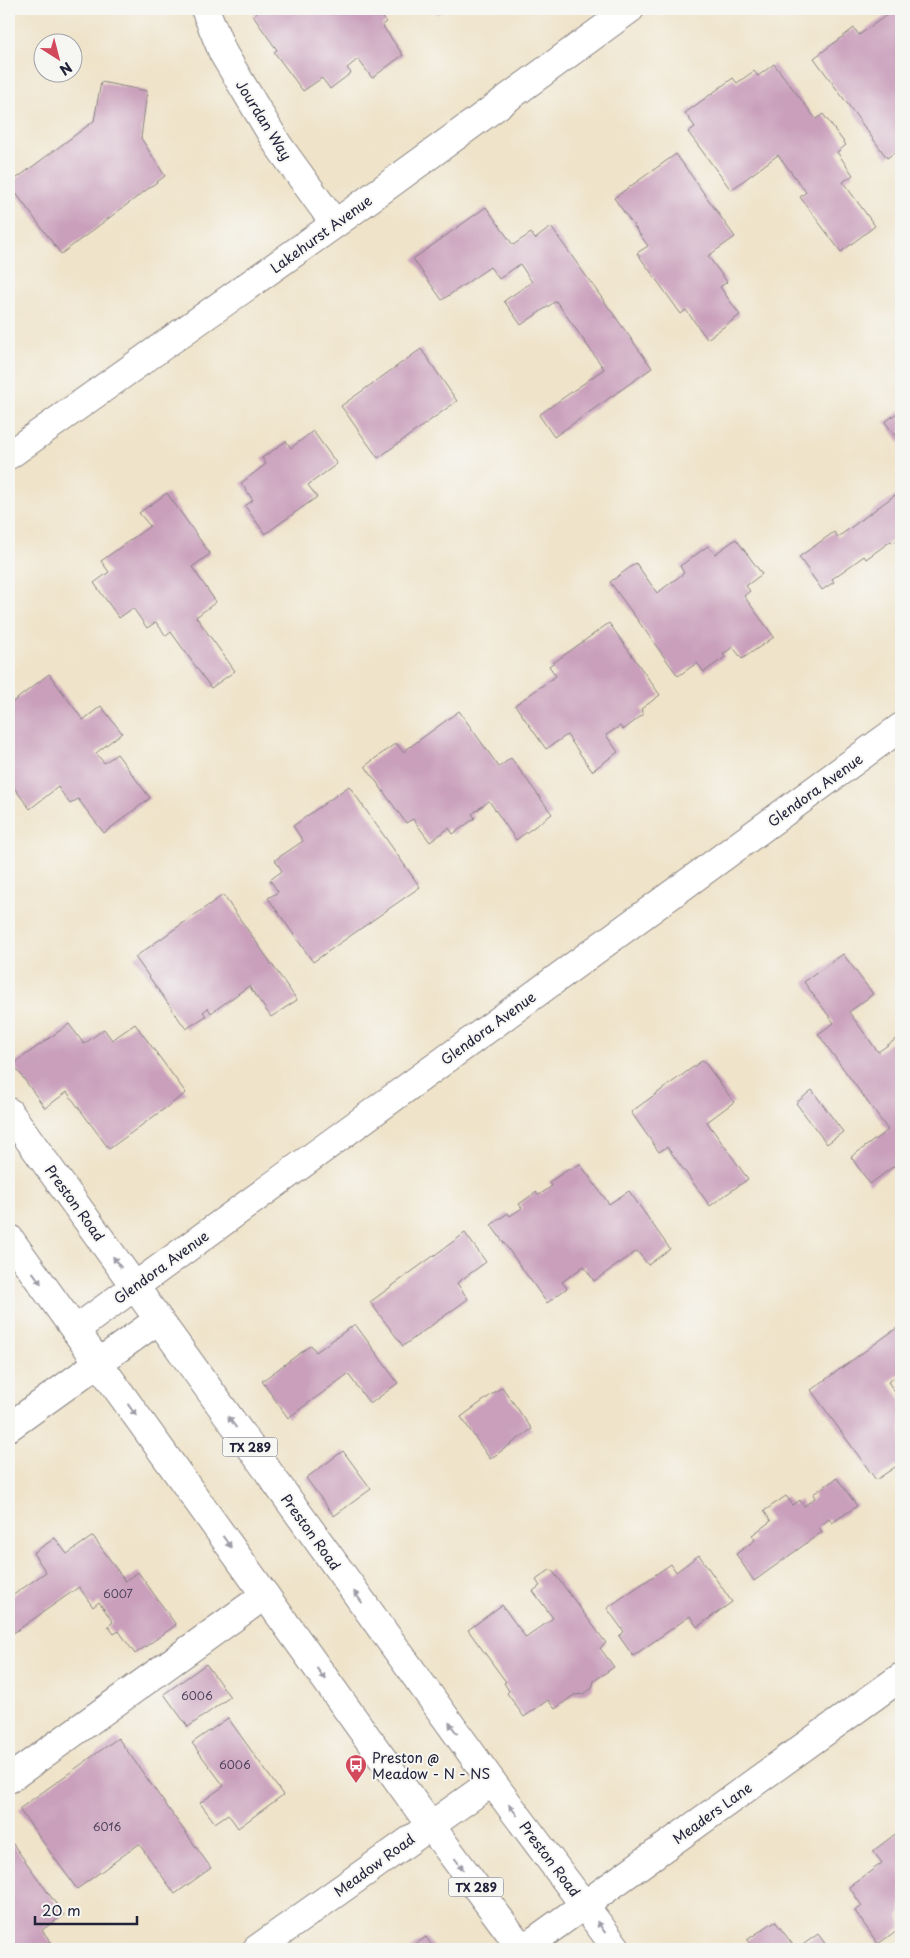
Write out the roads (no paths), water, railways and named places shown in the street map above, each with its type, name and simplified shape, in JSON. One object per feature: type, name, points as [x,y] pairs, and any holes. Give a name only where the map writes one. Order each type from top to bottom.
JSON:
[{"type":"street","name":"Jourdan Way","points":[[206,9],[223,53],[273,137],[335,224]]},
{"type":"street","name":"Lakehurst Avenue","points":[[9,455],[335,224],[630,9]]},
{"type":"street","name":"Glendora Avenue","points":[[75,1330],[901,727]]},
{"type":"street","name":"Preston Road","points":[[9,1112],[492,1782],[618,1949]]},
{"type":"street","name":"TX 289","points":[[9,1238],[430,1825],[522,1949]]},
{"type":"street","points":[[9,1427],[158,1320]]},
{"type":"street","points":[[9,1779],[265,1595]]},
{"type":"street","name":"Meaders Lane","points":[[522,1949],[901,1677]]},
{"type":"street","name":"Meadow Road","points":[[257,1949],[492,1782]]},
{"type":"place","name":"Preston @ Meadow - N - NS","points":[[356,1784]]}]
